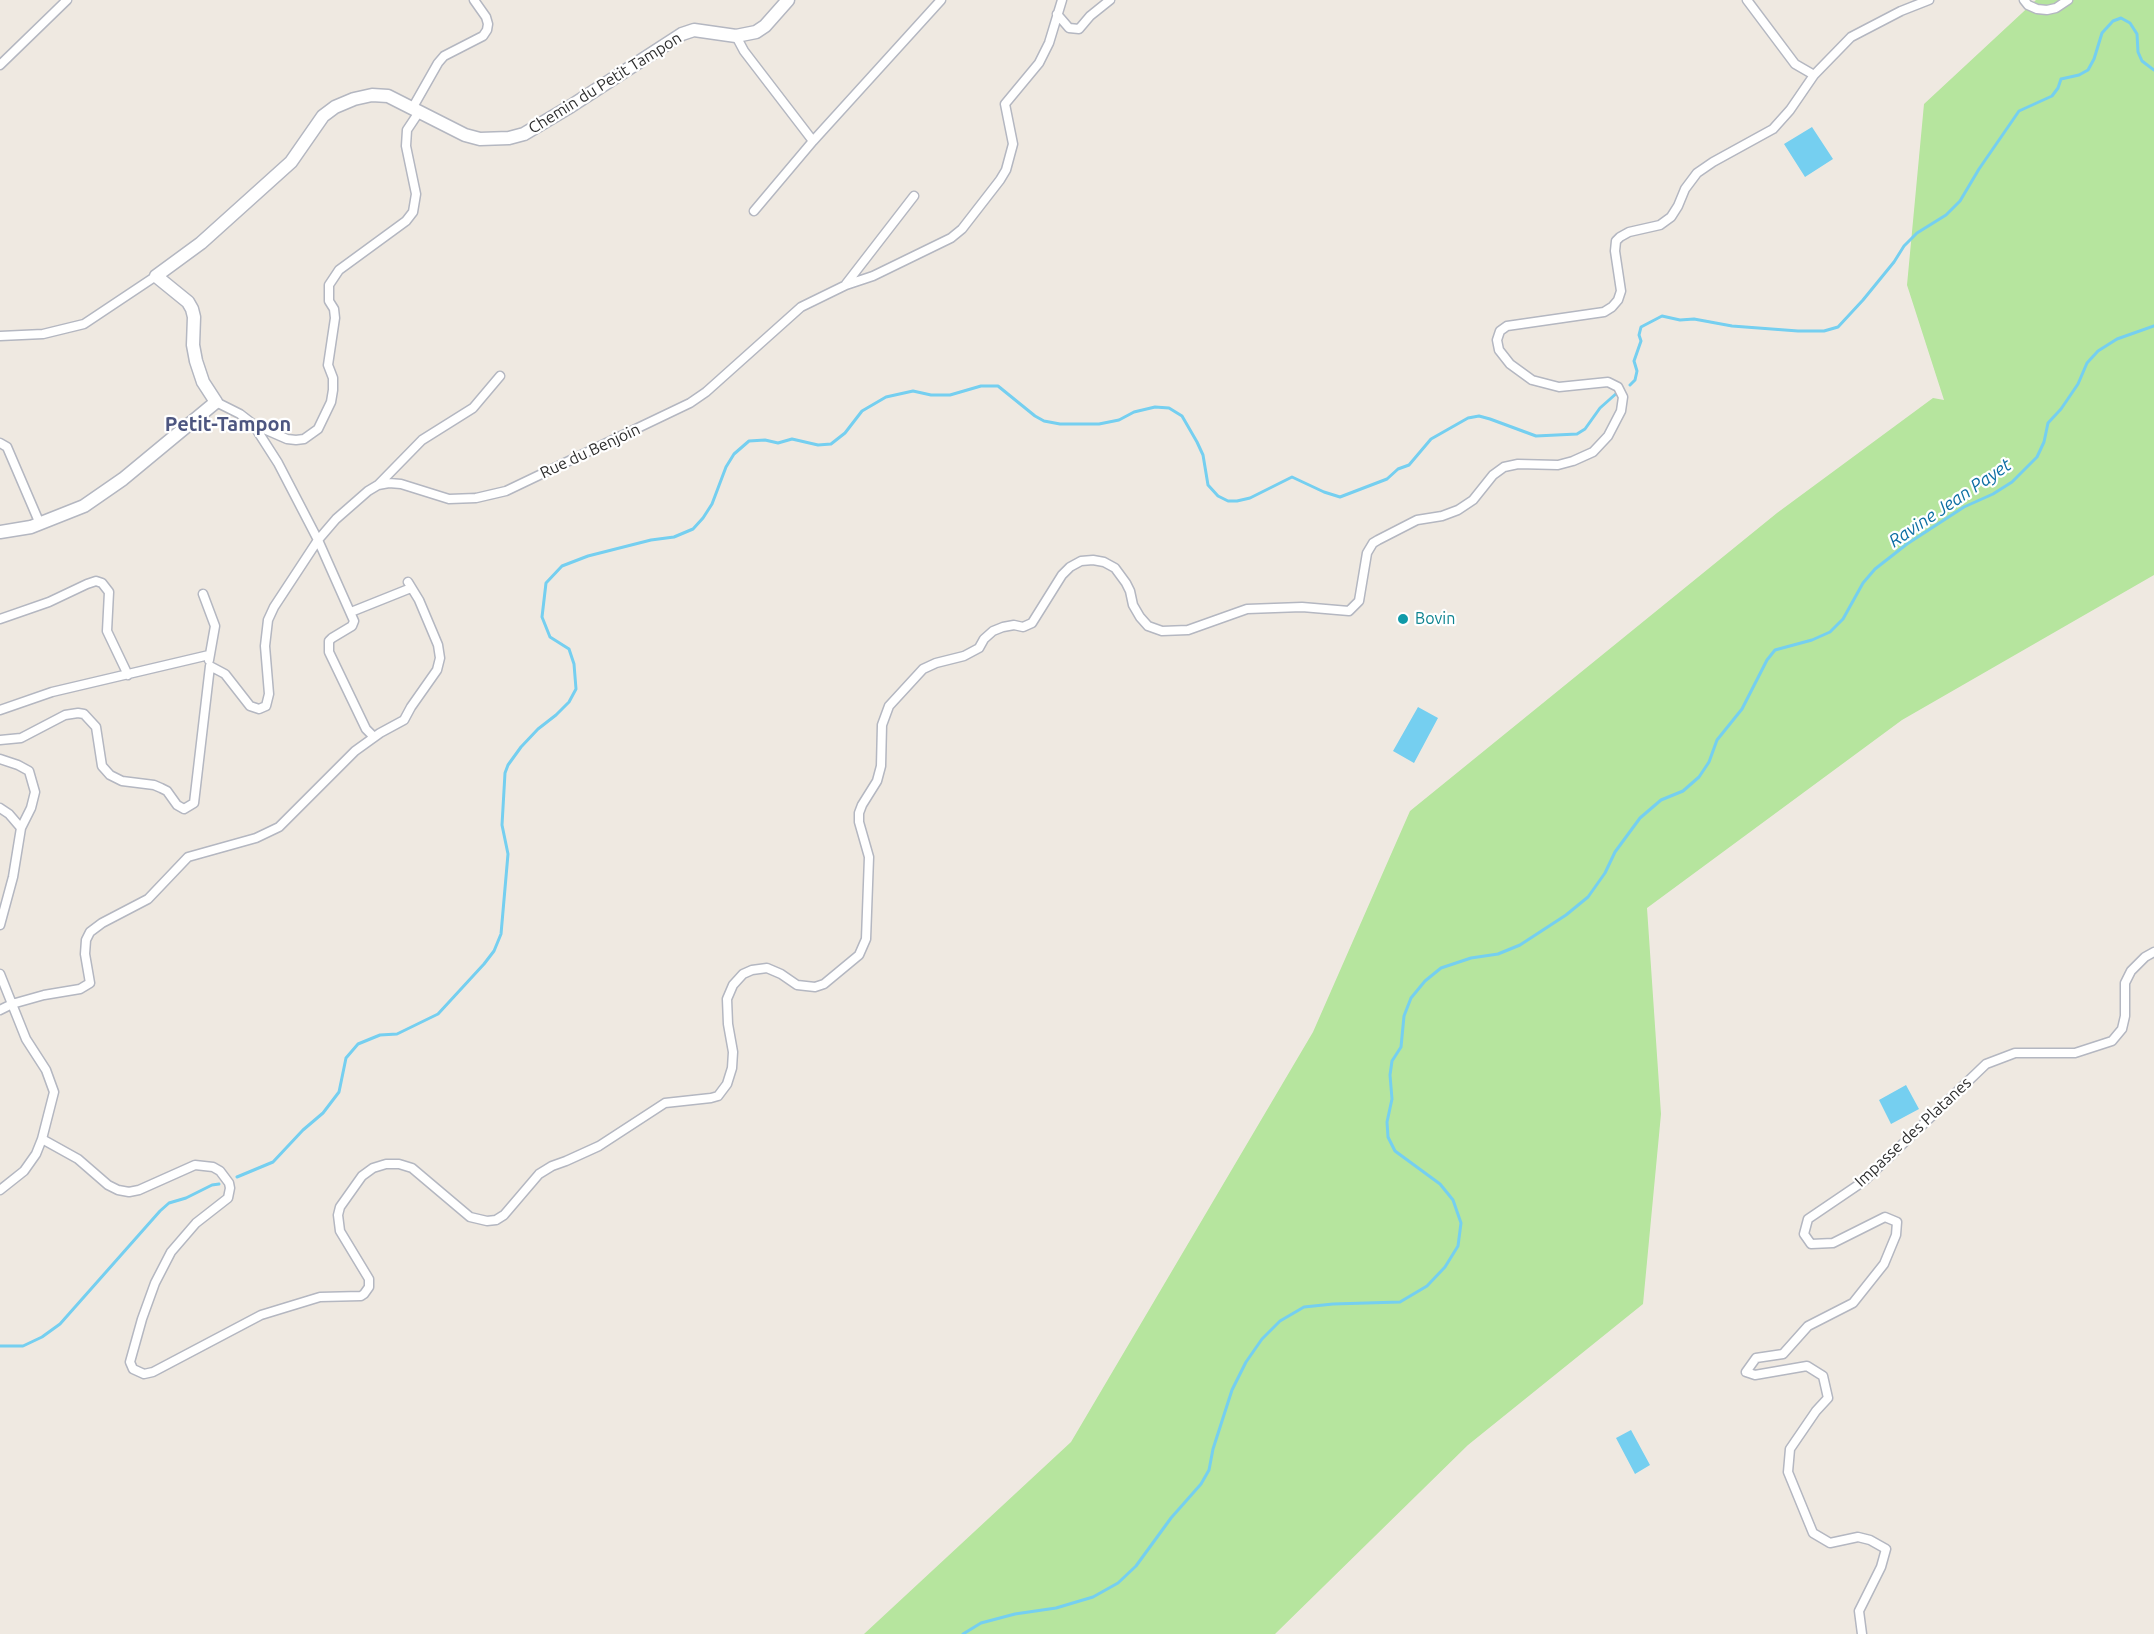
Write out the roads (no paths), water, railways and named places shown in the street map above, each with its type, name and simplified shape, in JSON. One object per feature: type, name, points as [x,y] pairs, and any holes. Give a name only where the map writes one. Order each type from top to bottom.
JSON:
[{"type":"street","points":[[0,65],[67,0]]},
{"type":"street","points":[[156,276],[188,302],[192,309],[196,362],[203,382],[216,402],[254,424],[287,439],[304,439],[318,429],[331,402],[333,390],[333,378],[328,365],[335,318],[328,293],[330,285],[339,270],[406,221],[413,212],[416,194],[406,146],[407,130],[438,63],[444,56],[483,36],[487,30],[486,17],[474,0]]},
{"type":"street","name":"Chemin du Petit Tampon","points":[[0,336],[43,333],[84,324],[156,276],[201,243],[291,162],[323,116],[335,107],[372,95],[388,96],[465,135],[480,139],[509,138],[524,134],[571,106],[682,34],[694,30],[736,36],[756,32],[765,26],[788,0]]},
{"type":"street","points":[[754,211],[813,141],[941,0]]},
{"type":"street","name":"Rue du Benjoin","points":[[378,485],[400,484],[449,499],[484,497],[507,491],[690,403],[706,392],[801,307],[846,285],[873,276],[951,238],[962,229],[1000,180],[1010,158],[1013,144],[1005,104],[1039,63],[1049,43],[1062,0]]},
{"type":"street","points":[[1057,14],[1069,27],[1079,28],[1110,0]]},
{"type":"street","points":[[1747,0],[1795,64],[1814,75]]},
{"type":"street","points":[[42,1139],[78,1160],[108,1185],[118,1190],[129,1192],[139,1190],[195,1165],[213,1167],[220,1171],[229,1183],[228,1198],[196,1223],[171,1252],[155,1283],[130,1362],[133,1369],[144,1374],[153,1372],[261,1315],[320,1297],[364,1294],[369,1287],[369,1279],[340,1231],[338,1215],[340,1207],[363,1176],[373,1168],[386,1164],[399,1164],[412,1168],[470,1217],[479,1221],[496,1220],[504,1215],[539,1174],[552,1166],[599,1146],[665,1103],[711,1098],[718,1095],[727,1084],[734,1052],[728,1024],[727,999],[743,974],[767,968],[781,974],[796,986],[815,987],[824,984],[860,955],[866,939],[869,857],[859,822],[859,813],[877,781],[881,766],[882,725],[889,706],[913,678],[923,669],[936,663],[964,656],[979,648],[984,639],[1003,627],[1014,625],[1023,627],[1032,623],[1062,576],[1070,567],[1081,561],[1104,562],[1115,568],[1131,591],[1133,605],[1140,617],[1148,626],[1162,631],[1188,630],[1247,609],[1302,607],[1349,611],[1359,601],[1367,553],[1373,543],[1417,520],[1442,516],[1458,510],[1473,500],[1493,475],[1504,467],[1518,464],[1558,465],[1574,461],[1593,452],[1608,436],[1621,411],[1623,397],[1618,387],[1608,382],[1559,387],[1532,380],[1510,364],[1499,350],[1497,340],[1500,331],[1512,325],[1604,312],[1612,307],[1621,291],[1615,251],[1620,237],[1629,232],[1660,225],[1671,217],[1685,189],[1697,173],[1773,129],[1790,110],[1814,75],[1851,37],[1901,11],[1929,0]]},
{"type":"street","points":[[2024,0],[2028,6],[2047,10],[2056,8],[2068,0]]},
{"type":"street","points":[[736,36],[744,51],[813,141]]},
{"type":"street","name":"Rue du Benjoin","points":[[846,285],[914,196]]},
{"type":"street","points":[[210,666],[225,674],[250,706],[259,709],[266,706],[269,694],[265,646],[268,620],[274,607],[318,540],[358,498],[378,485],[422,440],[473,408],[500,376]]},
{"type":"street","points":[[0,532],[32,527],[60,518],[84,506],[123,479],[216,402]]},
{"type":"street","points":[[254,424],[278,463],[318,540],[351,612],[354,621],[352,626],[329,641],[329,652],[366,729],[374,737]]},
{"type":"street","points":[[0,443],[7,447],[40,524]]},
{"type":"street","points":[[0,619],[49,602],[87,584],[96,581],[102,583],[110,592],[107,631],[128,675]]},
{"type":"street","points":[[0,1010],[12,1004],[44,995],[81,989],[90,983],[85,954],[90,932],[102,923],[148,899],[188,857],[256,838],[279,827],[355,751],[404,720],[437,670],[440,658],[438,645],[419,600],[409,585],[351,612]]},
{"type":"street","points":[[0,740],[21,738],[55,719],[72,713],[84,714],[96,726],[102,766],[110,775],[122,781],[160,788],[167,791],[177,805],[184,809],[188,808],[194,803],[210,666],[209,655],[215,626],[203,594]]},
{"type":"street","points":[[0,710],[52,692],[209,655]]},
{"type":"street","points":[[0,759],[24,768],[32,776],[34,792],[31,808],[21,828],[13,877],[0,925]]},
{"type":"street","points":[[0,808],[9,814],[21,828]]},
{"type":"street","name":"Impasse des Platanes","points":[[1862,1634],[1859,1611],[1881,1567],[1886,1549],[1870,1540],[1858,1537],[1830,1543],[1813,1533],[1788,1472],[1790,1449],[1816,1411],[1828,1398],[1823,1376],[1807,1366],[1755,1374],[1746,1372],[1756,1358],[1783,1354],[1808,1326],[1853,1303],[1884,1264],[1896,1235],[1897,1222],[1885,1217],[1833,1243],[1811,1244],[1804,1234],[1808,1219],[1864,1181],[1986,1064],[2015,1053],[2075,1053],[2112,1041],[2122,1029],[2125,1016],[2125,983],[2131,971],[2145,957],[2154,952]]},
{"type":"street","points":[[0,974],[26,1039],[46,1070],[54,1092],[36,1154],[24,1171],[0,1190]]},
{"type":"water","points":[[1812,127],[1833,159],[1805,177],[1784,144]]},
{"type":"water","points":[[1418,707],[1438,718],[1414,763],[1393,751]]},
{"type":"water","points":[[1906,1085],[1919,1109],[1891,1124],[1879,1100]]},
{"type":"water","points":[[1631,1430],[1650,1465],[1635,1474],[1616,1438]]},
{"type":"waterway","points":[[1630,385],[1635,380],[1637,371],[1634,361],[1641,341],[1639,335],[1641,327],[1662,316],[1732,326],[1798,331],[1824,331],[1838,327],[1894,262],[1904,246],[1917,233],[1946,215],[1960,201],[2019,111],[2052,96],[2061,79],[2079,75],[2088,70],[2102,33],[2113,21],[2121,18],[2130,23],[2137,34],[2138,52],[2142,61],[2154,70]]},
{"type":"waterway","name":"Ravine Jean Payet","points":[[963,1634],[981,1623],[1015,1614],[1056,1608],[1093,1597],[1118,1583],[1136,1566],[1171,1518],[1201,1484],[1209,1470],[1213,1449],[1232,1390],[1246,1362],[1262,1339],[1280,1321],[1304,1307],[1400,1302],[1427,1286],[1445,1267],[1458,1246],[1461,1223],[1453,1200],[1440,1184],[1395,1151],[1388,1137],[1387,1122],[1392,1099],[1390,1075],[1392,1061],[1401,1047],[1404,1016],[1411,998],[1425,981],[1441,968],[1471,958],[1498,954],[1520,945],[1566,915],[1588,897],[1605,873],[1615,852],[1640,818],[1661,800],[1683,791],[1699,777],[1709,762],[1717,740],[1742,709],[1767,660],[1775,650],[1812,640],[1830,632],[1843,619],[1863,583],[1875,569],[1907,544],[1964,507],[1993,494],[2012,482],[2037,457],[2044,442],[2048,423],[2078,384],[2087,363],[2098,351],[2117,339],[2154,326]]},
{"type":"waterway","points":[[237,1177],[273,1162],[303,1130],[323,1113],[339,1092],[346,1058],[358,1044],[380,1035],[397,1034],[438,1014],[494,951],[501,934],[508,854],[502,825],[505,773],[521,747],[569,702],[576,689],[574,664],[569,649],[550,637],[542,617],[546,583],[562,566],[588,556],[651,540],[674,537],[693,529],[712,504],[726,467],[734,454],[749,441],[765,440],[778,443],[792,439],[818,445],[831,444],[845,433],[862,411],[886,397],[913,391],[931,395],[950,395],[981,386],[998,386],[1035,416],[1044,421],[1060,424],[1099,424],[1119,420],[1134,412],[1155,407],[1169,408],[1182,416],[1197,442],[1203,455],[1208,485],[1218,496],[1228,501],[1250,498],[1292,477],[1340,497],[1387,479],[1398,469],[1409,465],[1431,439],[1468,418],[1479,416],[1536,436],[1577,434],[1585,429],[1600,408],[1618,392]]},
{"type":"waterway","points":[[0,1346],[23,1346],[42,1337],[60,1324],[169,1203],[219,1184]]},
{"type":"place","name":"Bovin","points":[[1403,619]]},
{"type":"district","name":"Petit-Tampon","points":[[228,424]]}]
